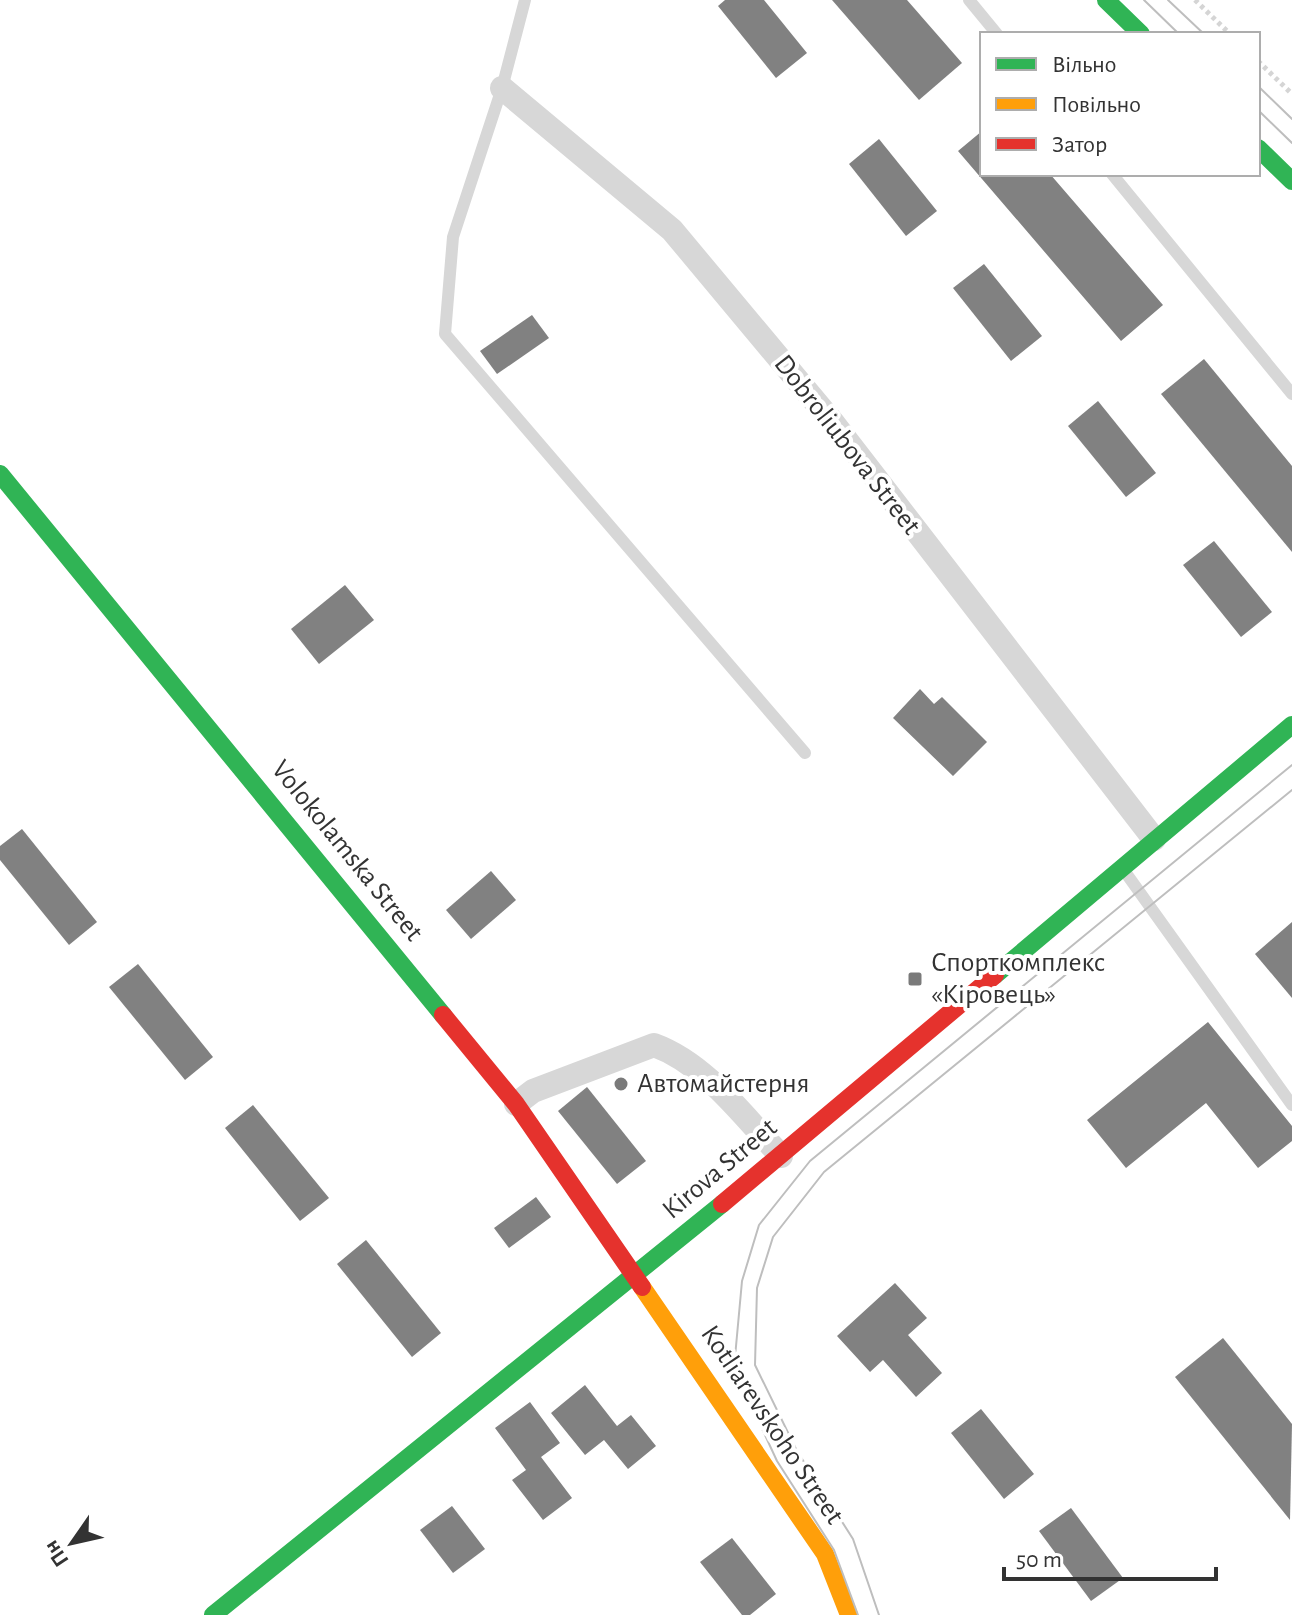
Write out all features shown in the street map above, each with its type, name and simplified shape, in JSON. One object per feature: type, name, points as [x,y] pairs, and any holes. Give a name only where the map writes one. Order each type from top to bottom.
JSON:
[{"type":"main road","points":[[1106,0],[1139,32]]},
{"type":"main road","points":[[1260,150],[1292,181]]},
{"type":"main road","name":"Volokolamska Street","points":[[0,474],[516,1104],[636,1274]]},
{"type":"main road","name":"Kirova Street","points":[[213,1615],[781,1156],[1292,725]]},
{"type":"main road","name":"Kotliarevskoho Street","points":[[636,1274],[825,1554],[849,1615]]},
{"type":"street","name":"Dobroliubova Street","points":[[502,88],[672,230],[834,424],[1154,839]]},
{"type":"street","points":[[516,1104],[533,1091],[654,1045],[680,1054],[781,1156]]},
{"type":"lane","points":[[525,0],[502,88],[453,237],[445,334],[805,753]]},
{"type":"lane","points":[[969,0],[995,32]]},
{"type":"lane","points":[[1114,176],[1292,394]]},
{"type":"lane","points":[[1122,866],[1292,1105]]},
{"type":"path","points":[[1195,0],[1228,32]]},
{"type":"path","points":[[1260,63],[1292,94]]},
{"type":"building","points":[[725,0],[764,0],[807,53],[776,78],[718,6]]},
{"type":"building","points":[[832,0],[907,0],[962,63],[919,100]]},
{"type":"building","points":[[980,133],[980,176],[1052,176],[1163,305],[1121,341],[958,151]]},
{"type":"building","points":[[879,139],[937,211],[906,236],[849,164]]},
{"type":"building","points":[[984,264],[1042,336],[1011,361],[953,288]]},
{"type":"building","points":[[532,315],[549,338],[497,374],[480,351]]},
{"type":"building","points":[[1204,359],[1292,466],[1292,552],[1161,394]]},
{"type":"building","points":[[1098,401],[1156,473],[1126,497],[1068,426]]},
{"type":"building","points":[[1214,541],[1272,612],[1241,637],[1183,565]]},
{"type":"building","points":[[345,585],[374,620],[319,664],[291,629]]},
{"type":"building","points":[[920,689],[934,704],[942,697],[987,742],[953,776],[893,718]]},
{"type":"building","points":[[22,829],[97,922],[69,945],[0,860],[0,846]]},
{"type":"building","points":[[491,871],[516,900],[471,939],[446,910]]},
{"type":"building","points":[[1292,922],[1292,998],[1255,954]]},
{"type":"building","points":[[138,964],[213,1057],[185,1080],[109,987]]},
{"type":"building","points":[[1208,1022],[1292,1126],[1292,1141],[1258,1168],[1206,1103],[1126,1168],[1087,1120]]},
{"type":"building","points":[[587,1087],[646,1161],[617,1184],[558,1111]]},
{"type":"building","points":[[253,1105],[329,1198],[300,1221],[225,1128]]},
{"type":"building","points":[[536,1197],[551,1217],[509,1248],[494,1228]]},
{"type":"building","points":[[366,1240],[441,1333],[412,1357],[337,1264]]},
{"type":"building","points":[[895,1283],[927,1318],[908,1335],[942,1373],[916,1397],[883,1360],[870,1372],[837,1336]]},
{"type":"building","points":[[1223,1338],[1292,1424],[1290,1520],[1175,1377]]},
{"type":"building","points":[[585,1385],[617,1426],[631,1415],[656,1446],[628,1469],[604,1440],[585,1455],[551,1413]]},
{"type":"building","points":[[530,1402],[560,1443],[541,1457],[572,1498],[543,1520],[512,1480],[526,1470],[495,1428]]},
{"type":"building","points":[[981,1409],[1034,1474],[1004,1499],[951,1433]]},
{"type":"building","points":[[452,1506],[485,1549],[453,1573],[420,1530]]},
{"type":"building","points":[[1071,1508],[1123,1578],[1091,1601],[1039,1531]]},
{"type":"building","points":[[732,1538],[776,1594],[750,1615],[742,1615],[700,1562]]},
{"type":"tram line","points":[[1144,0],[1177,32]]},
{"type":"tram line","points":[[1168,0],[1202,32]]},
{"type":"tram line","points":[[1260,88],[1292,119]]},
{"type":"tram line","points":[[1260,112],[1292,143]]},
{"type":"tram line","points":[[858,1615],[834,1550],[777,1461],[734,1368],[742,1281],[759,1225],[810,1161],[1292,765]]},
{"type":"tram line","points":[[879,1615],[853,1539],[797,1451],[755,1365],[757,1288],[773,1237],[824,1172],[1292,790]]},
{"type":"traffic: fast","points":[[1106,0],[1139,32]]},
{"type":"traffic: fast","points":[[1260,150],[1292,181]]},
{"type":"traffic: fast","points":[[0,474],[443,1015]]},
{"type":"traffic: fast","points":[[995,975],[1292,725]]},
{"type":"traffic: fast","points":[[213,1615],[722,1204]]},
{"type":"traffic: slow","points":[[642,1287],[825,1554],[849,1615]]},
{"type":"traffic: jam","points":[[722,1204],[995,975]]},
{"type":"traffic: jam","points":[[443,1015],[516,1104],[642,1287]]},
{"type":"place","name":"Спорткомплекс «Кіровець»","points":[[915,979]]},
{"type":"place","name":"Автомайстерня","points":[[621,1084]]}]
